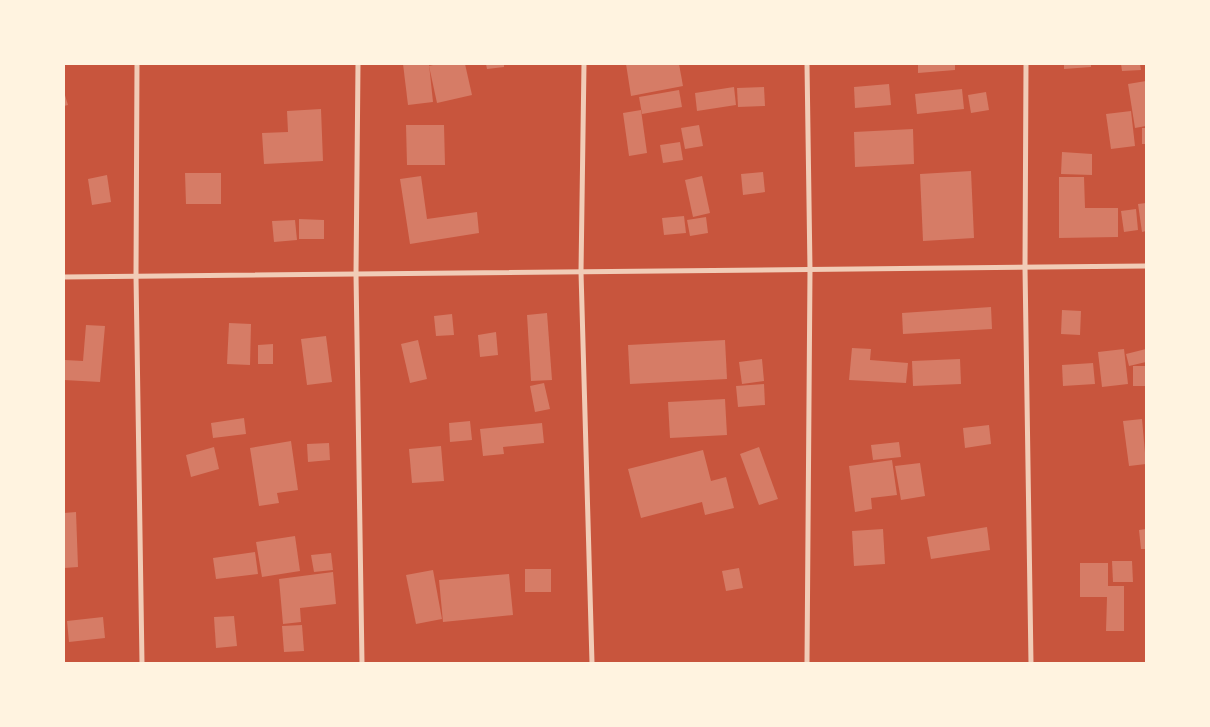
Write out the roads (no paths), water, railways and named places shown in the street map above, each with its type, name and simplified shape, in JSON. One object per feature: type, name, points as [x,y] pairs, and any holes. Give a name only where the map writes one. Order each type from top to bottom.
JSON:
[{"type":"street","points":[[137,64],[136,276],[142,663]]},
{"type":"street","points":[[358,64],[356,274],[362,663]]},
{"type":"street","points":[[584,64],[581,272],[592,663]]},
{"type":"street","points":[[806,64],[810,270],[807,663]]},
{"type":"street","points":[[1026,64],[1025,268],[1031,663]]},
{"type":"street","points":[[64,277],[1146,266]]}]
